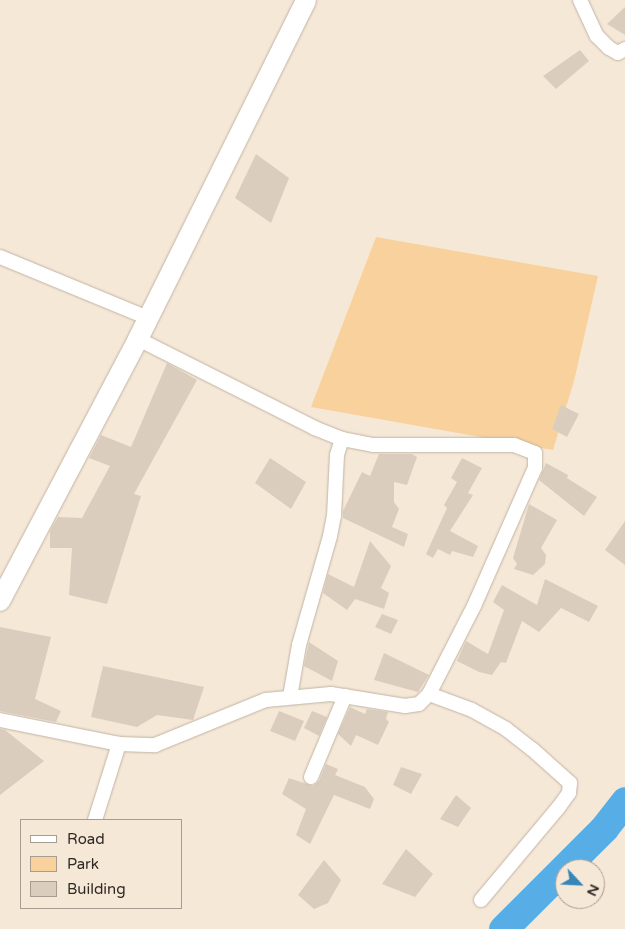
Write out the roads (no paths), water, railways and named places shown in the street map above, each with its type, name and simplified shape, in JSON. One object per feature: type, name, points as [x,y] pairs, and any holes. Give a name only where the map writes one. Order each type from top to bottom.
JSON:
[{"type":"street","points":[[0,601],[138,339],[306,0]]},
{"type":"street","points":[[580,0],[597,36],[609,48],[618,53],[625,49]]},
{"type":"street","points":[[0,257],[148,318]]},
{"type":"street","points":[[0,720],[119,744],[155,745],[266,700],[331,694],[405,706],[418,704],[429,694],[474,606],[535,468],[535,453],[514,444],[373,445],[342,438],[313,427],[138,339]]},
{"type":"street","points":[[290,697],[299,645],[330,536],[334,516],[337,455],[342,438]]},
{"type":"street","points":[[429,694],[472,710],[506,729],[570,783],[569,793],[558,808],[481,900]]},
{"type":"street","points":[[311,777],[345,696]]},
{"type":"street","points":[[95,819],[119,744]]},
{"type":"waterway","points":[[503,929],[604,828],[625,801]]}]
